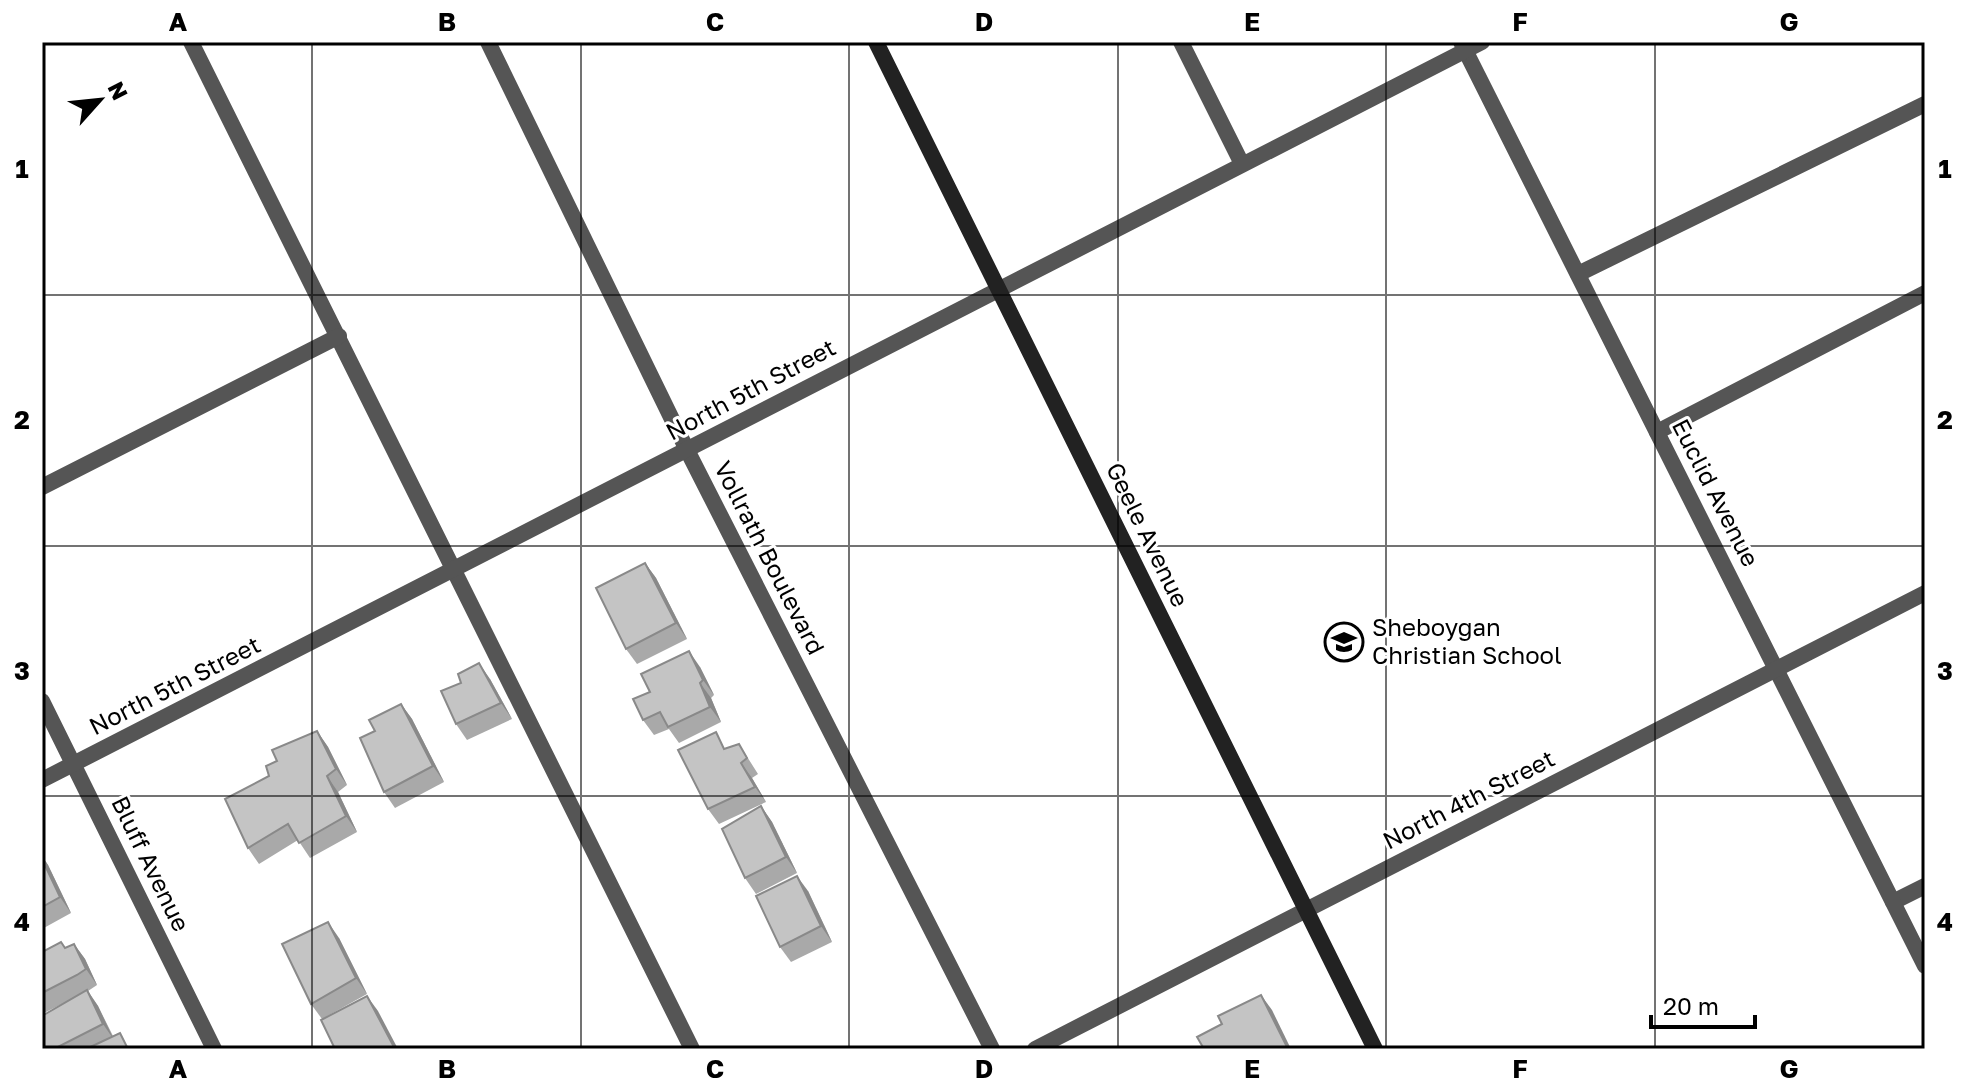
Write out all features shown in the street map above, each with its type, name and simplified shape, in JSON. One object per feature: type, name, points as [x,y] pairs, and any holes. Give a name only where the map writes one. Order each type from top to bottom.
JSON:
[{"type":"street","points":[[191,42],[692,1049]]},
{"type":"street","name":"Vollrath Boulevard","points":[[488,42],[687,450],[992,1049]]},
{"type":"street","name":"Geele Avenue","points":[[876,42],[1375,1049]]},
{"type":"street","points":[[1181,42],[1242,164]]},
{"type":"street","name":"North 5th Street","points":[[42,780],[455,571],[1464,46],[1482,42]]},
{"type":"street","name":"Euclid Avenue","points":[[1464,46],[1925,966]]},
{"type":"street","points":[[1578,274],[1925,104]]},
{"type":"street","points":[[1657,432],[1925,293]]},
{"type":"street","points":[[42,487],[339,336]]},
{"type":"street","name":"North 4th Street","points":[[1035,1049],[1925,593]]},
{"type":"street","name":"Bluff Avenue","points":[[42,701],[214,1049]]},
{"type":"street","points":[[1893,902],[1925,886]]},
{"type":"building","points":[[645,563],[676,623],[626,649],[596,588]]},
{"type":"building","points":[[689,651],[703,680],[700,683],[710,707],[668,727],[660,712],[643,720],[633,699],[650,692],[641,674]]},
{"type":"building","points":[[479,663],[501,703],[456,724],[441,691],[461,683],[458,674]]},
{"type":"building","points":[[401,704],[433,766],[384,792],[360,738],[375,731],[369,720]]},
{"type":"building","points":[[317,731],[336,769],[327,776],[346,816],[299,843],[288,824],[248,848],[225,799],[269,776],[266,766],[277,761],[272,750]]},
{"type":"building","points":[[716,732],[724,749],[739,744],[747,758],[741,763],[755,787],[708,809],[678,750]]},
{"type":"building","points":[[761,806],[786,857],[745,878],[722,829]]},
{"type":"building","points":[[42,859],[60,897],[42,907]]},
{"type":"building","points":[[797,876],[821,926],[780,947],[756,896]]},
{"type":"building","points":[[328,922],[356,978],[311,1004],[282,944]]},
{"type":"building","points":[[61,942],[65,948],[74,944],[86,969],[42,993],[42,952]]},
{"type":"building","points":[[87,990],[103,1024],[54,1049],[44,1049],[42,1016]]},
{"type":"building","points":[[1261,995],[1288,1049],[1204,1049],[1197,1037],[1222,1024],[1218,1016]]},
{"type":"building","points":[[367,996],[395,1049],[335,1049],[321,1020]]},
{"type":"building","points":[[120,1033],[128,1049],[86,1049]]},
{"type":"place","name":"Sheboygan Christian School","points":[[1344,642]]}]
